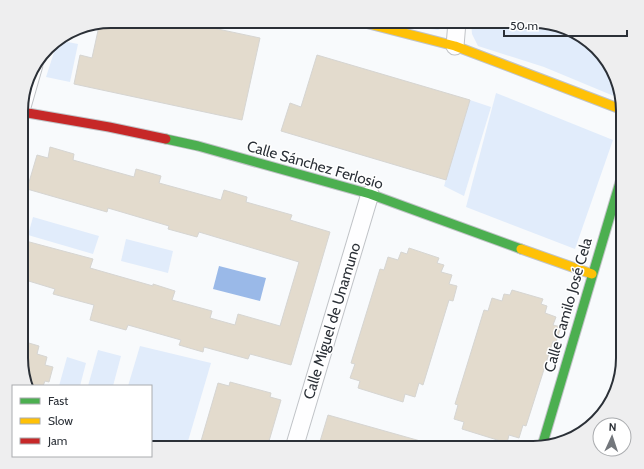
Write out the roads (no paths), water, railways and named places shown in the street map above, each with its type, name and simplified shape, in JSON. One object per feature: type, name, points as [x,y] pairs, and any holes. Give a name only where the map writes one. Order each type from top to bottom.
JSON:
[{"type":"street","points":[[384,28],[454,46],[616,107]]},
{"type":"street","points":[[454,46],[456,28]]},
{"type":"street","name":"Calle Sánchez Ferlosio","points":[[28,113],[109,127],[198,146],[370,194],[592,274]]},
{"type":"street","name":"Calle Miguel de Unamuno","points":[[296,441],[370,194]]},
{"type":"street","name":"Calle Camilo José Cela","points":[[544,440],[616,195]]},
{"type":"water","points":[[219,266],[266,278],[260,301],[213,289]]}]
